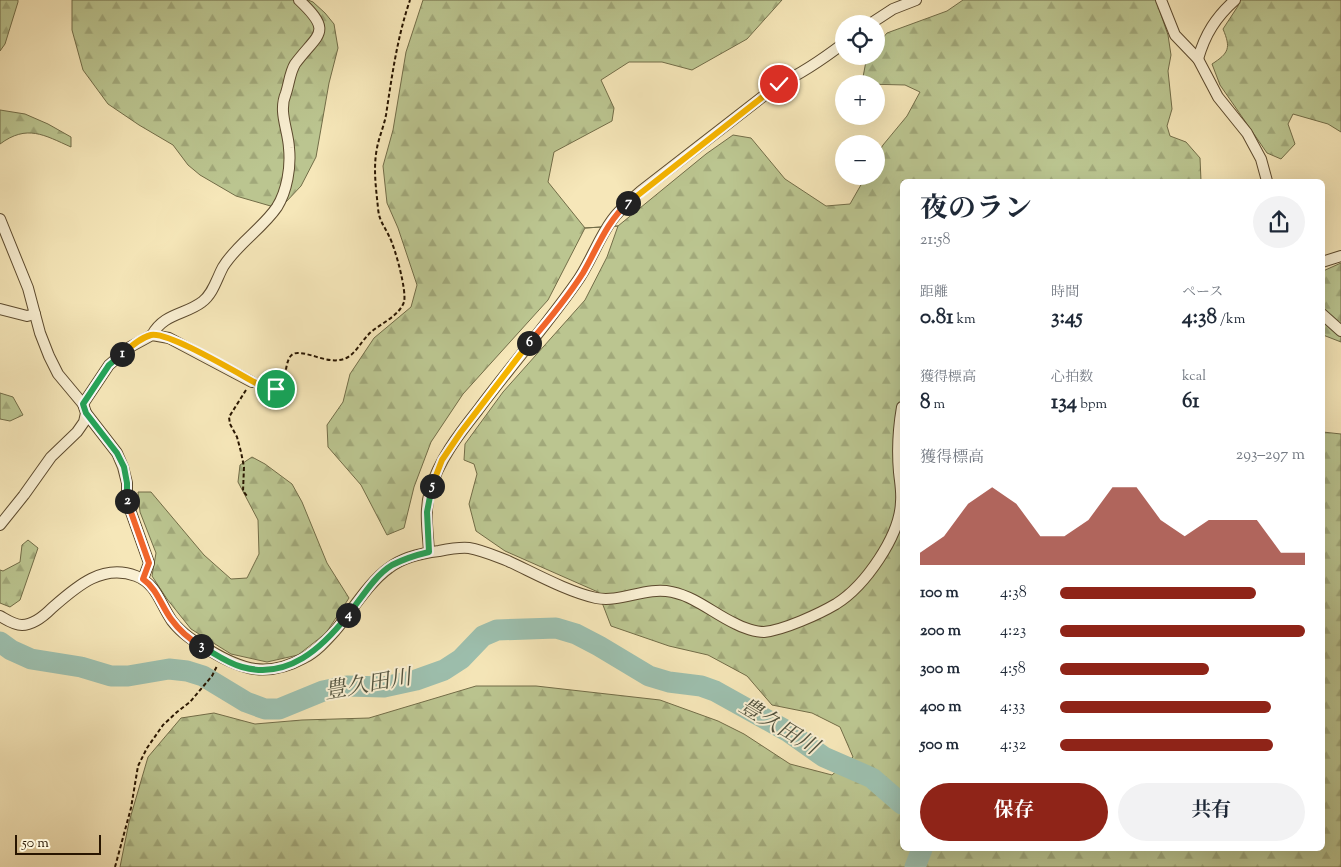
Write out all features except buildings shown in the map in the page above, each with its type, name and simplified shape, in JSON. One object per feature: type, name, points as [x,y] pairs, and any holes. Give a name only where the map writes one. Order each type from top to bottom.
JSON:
[{"type":"street","points":[[0,525],[51,457],[78,432],[84,422],[85,408],[109,365],[130,347],[152,335],[155,329],[170,316],[202,302],[217,281],[229,258],[277,207],[288,175],[289,148],[282,102],[294,66],[320,32],[320,24],[299,0]]},
{"type":"street","points":[[884,15],[893,9],[916,0]]},
{"type":"street","points":[[1161,0],[1175,35],[1198,59],[1218,97],[1252,142],[1261,158],[1266,179]]},
{"type":"street","points":[[1198,59],[1201,46],[1214,22],[1235,0]]},
{"type":"street","points":[[429,552],[427,512],[430,491],[442,460],[502,377],[553,315],[577,282],[610,222],[622,208],[642,191],[779,84],[798,76],[835,50]]},
{"type":"street","points":[[0,219],[28,288],[40,333],[58,374],[117,453],[124,467],[127,483],[127,501],[149,563],[143,579]]},
{"type":"street","points":[[1325,261],[1341,256]]},
{"type":"street","points":[[0,309],[27,316],[35,314]]},
{"type":"street","points":[[1325,317],[1341,331]]},
{"type":"street","points":[[152,335],[169,338],[252,382]]},
{"type":"street","points":[[900,420],[898,432],[900,466]]},
{"type":"street","points":[[0,616],[20,625],[30,624],[44,615],[85,581],[102,574],[118,572],[132,574],[150,584],[178,628],[199,644],[240,667],[253,670],[271,670],[305,658],[322,645],[379,576],[391,566],[408,558],[429,552],[464,547],[478,550],[574,591],[597,598],[612,599],[655,591],[672,592],[698,602],[737,625],[762,632],[790,625],[838,603],[868,575],[899,523],[900,515]]},
{"type":"path","points":[[247,496],[243,491],[244,467],[241,452],[229,417],[252,382],[267,389],[276,389],[282,385],[286,377],[288,358],[292,354],[298,353],[328,360],[345,359],[369,334],[397,313],[404,302],[397,255],[389,235],[381,224],[378,211],[375,167],[394,57],[402,22],[410,0]]},
{"type":"path","points":[[115,867],[131,808],[138,766],[147,748],[163,725],[190,702],[212,676]]},
{"type":"green space","points":[[0,0],[18,0],[18,2],[5,44],[0,51]]},
{"type":"green space","points":[[72,0],[308,0],[313,2],[334,24],[338,48],[329,83],[316,157],[301,186],[285,203],[274,207],[236,196],[200,175],[188,165],[173,145],[108,104],[83,70],[72,30]]},
{"type":"green space","points":[[423,0],[782,0],[747,39],[692,70],[662,62],[629,62],[601,80],[614,108],[612,121],[554,152],[548,182],[585,228],[548,300],[463,394],[431,442],[414,487],[404,528],[387,535],[361,485],[328,447],[327,425],[343,402],[350,374],[374,338],[411,307],[417,285],[398,228],[387,203],[383,166],[393,130],[406,52]]},
{"type":"green space","points":[[963,0],[1156,0],[1168,35],[1171,55],[1168,71],[1172,109],[1167,126],[1170,136],[1186,142],[1200,158],[1201,179],[900,179],[900,851],[1325,851],[1325,432],[1341,434],[1341,867],[120,867],[129,822],[148,757],[181,718],[214,713],[255,724],[302,720],[369,718],[476,686],[536,686],[660,700],[718,721],[744,734],[790,764],[832,775],[853,757],[840,727],[812,713],[772,705],[747,676],[708,655],[669,646],[611,626],[598,592],[505,551],[476,531],[469,504],[477,474],[474,464],[464,460],[465,444],[503,392],[585,300],[607,257],[618,226],[706,154],[733,135],[751,138],[785,179],[826,206],[850,204],[861,185],[885,185],[885,143],[907,116],[920,92],[905,85],[885,84],[885,75],[863,75],[865,65],[885,65],[885,35],[887,33],[947,11]]},
{"type":"green space","points":[[1239,0],[1341,0],[1341,132],[1328,124],[1293,114],[1288,124],[1295,144],[1281,159],[1267,153],[1220,85],[1212,64],[1222,57],[1227,49],[1227,41],[1223,29],[1238,6]]},
{"type":"green space","points":[[0,110],[25,114],[48,124],[71,137],[71,147],[44,136],[27,133],[19,134],[0,144]]},
{"type":"green space","points":[[1341,263],[1341,342],[1325,336],[1325,270]]},
{"type":"green space","points":[[0,393],[13,397],[23,415],[10,421],[0,419]]},
{"type":"green space","points":[[252,457],[292,484],[302,502],[327,563],[349,598],[326,633],[298,655],[267,662],[231,654],[191,629],[167,599],[152,576],[156,553],[140,512],[138,492],[151,492],[204,555],[231,579],[247,578],[259,554],[258,520],[238,482],[240,465]]},
{"type":"green space","points":[[28,540],[38,548],[20,600],[10,607],[0,603],[0,570],[3,571],[20,562],[22,545]]},
{"type":"waterway","name":"豊久田川","points":[[0,642],[11,650],[31,659],[81,667],[111,676],[128,676],[169,669],[187,671],[203,676],[246,702],[265,709],[279,709],[323,691],[347,686],[384,687],[416,680],[444,670],[461,659],[483,636],[497,630],[556,628],[576,634],[649,676],[669,682],[701,686],[715,691],[787,731],[824,757],[872,778],[900,802]]},
{"type":"waterway","name":"豊久田川","points":[[915,867],[921,851]]},
{"type":"route","points":[[276,389],[267,389],[252,382],[169,338],[152,335],[130,347],[109,365],[83,404],[86,413],[117,453],[124,467],[127,483],[127,501],[149,563],[143,579],[150,584],[159,596],[170,618],[184,634],[220,657],[240,667],[253,670],[271,670],[305,658],[322,645],[379,576],[391,566],[408,558],[429,552],[427,512],[430,491],[442,460],[514,362],[553,315],[577,282],[610,222],[622,208],[642,191],[779,84]]}]
